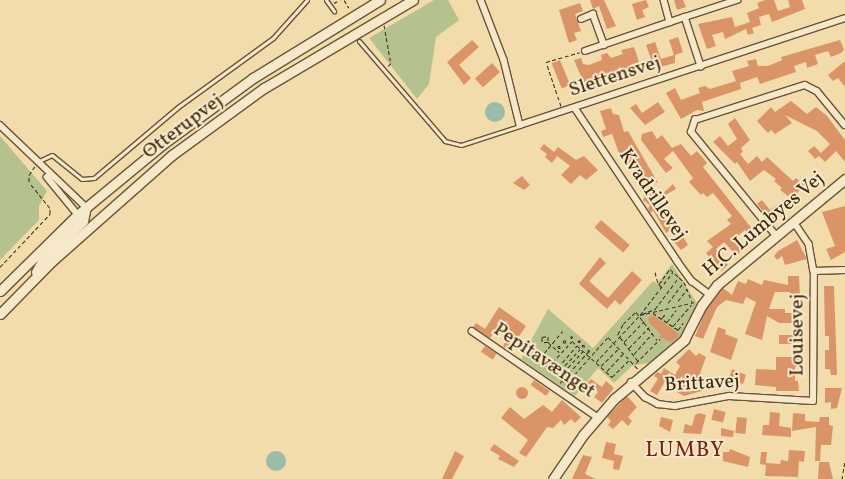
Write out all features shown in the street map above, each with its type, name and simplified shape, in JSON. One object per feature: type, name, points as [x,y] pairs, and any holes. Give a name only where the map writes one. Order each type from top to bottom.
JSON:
[{"type":"main road","name":"Otterupvej","points":[[86,208],[163,144],[253,78],[380,0]]},
{"type":"main road","name":"Otterupvej","points":[[0,290],[83,221],[264,88],[413,0]]},
{"type":"main road","name":"H.C. Lumbyes Vej","points":[[553,479],[597,417],[631,382],[676,350],[690,331],[702,304],[709,294],[845,179]]},
{"type":"main road","points":[[83,221],[86,208]]},
{"type":"main road","name":"Otterupvej","points":[[0,314],[83,221]]},
{"type":"street","points":[[481,0],[506,65],[520,125]]},
{"type":"street","points":[[664,0],[670,22]]},
{"type":"street","points":[[585,52],[737,0]]},
{"type":"street","points":[[581,19],[593,14],[604,44]]},
{"type":"street","points":[[685,17],[700,66]]},
{"type":"street","name":"Slettensvej","points":[[520,125],[845,18]]},
{"type":"street","points":[[776,236],[691,132],[696,120],[805,85],[817,90],[845,125]]},
{"type":"street","name":"Kvadrillevej","points":[[575,108],[678,262],[692,280],[709,294]]},
{"type":"street","points":[[0,125],[37,163],[86,208]]},
{"type":"street","points":[[37,163],[83,221]]},
{"type":"street","name":"Louisevej","points":[[794,222],[809,244],[814,271],[813,401]]},
{"type":"street","points":[[814,271],[845,270]]},
{"type":"street","name":"Pepitavænget","points":[[472,331],[597,417]]},
{"type":"street","name":"Brittavej","points":[[631,382],[645,397],[658,404],[675,406],[729,396],[813,401]]},
{"type":"lane","points":[[37,163],[52,155],[82,179],[94,178],[178,107],[273,38],[307,0]]},
{"type":"lane","points":[[326,0],[334,11]]},
{"type":"lane","points":[[359,41],[445,141],[461,144],[520,125]]},
{"type":"path","points":[[344,0],[349,9]]},
{"type":"path","points":[[382,24],[391,64],[383,70]]},
{"type":"path","points":[[562,112],[546,62],[585,52]]},
{"type":"path","points":[[0,267],[50,214],[50,208],[29,182],[28,175],[37,163]]},
{"type":"path","points":[[659,284],[670,269],[679,276],[688,288],[691,312]]},
{"type":"path","points":[[655,272],[662,288]]},
{"type":"path","points":[[596,362],[640,315],[673,272]]},
{"type":"path","points":[[640,315],[655,308],[679,276]]},
{"type":"path","points":[[668,303],[684,282]]},
{"type":"path","points":[[678,301],[688,288]]},
{"type":"path","points":[[688,299],[690,295]]},
{"type":"path","points":[[640,315],[691,304],[702,304]]},
{"type":"path","points":[[673,326],[691,304]]},
{"type":"path","points":[[667,323],[676,310]]},
{"type":"path","points":[[638,362],[620,336],[623,324],[636,312],[654,332],[657,340]]},
{"type":"path","points":[[652,313],[678,330],[687,318]]},
{"type":"path","points":[[662,319],[666,313]]},
{"type":"path","points":[[624,342],[644,321]]},
{"type":"path","points":[[628,348],[649,327]]},
{"type":"path","points":[[539,359],[563,331]]},
{"type":"path","points":[[633,354],[654,332]]},
{"type":"path","points":[[566,384],[577,374],[608,337],[629,360],[636,364],[660,339]]},
{"type":"path","points":[[545,340],[560,353]]},
{"type":"path","points":[[548,367],[566,343],[572,340],[612,377],[629,360]]},
{"type":"path","points":[[554,372],[577,344]]},
{"type":"path","points":[[556,375],[582,348]]},
{"type":"path","points":[[601,366],[618,348]]},
{"type":"path","points":[[559,377],[584,351]]},
{"type":"path","points":[[562,380],[587,352]]},
{"type":"path","points":[[606,372],[624,354]]},
{"type":"path","points":[[537,357],[571,389]]},
{"type":"path","points":[[842,479],[845,460]]},
{"type":"green space","points":[[434,0],[448,0],[459,20],[436,37],[429,84],[417,99],[369,38]]},
{"type":"green space","points":[[0,136],[47,191],[39,206],[39,220],[0,260]]},
{"type":"green space","points":[[672,264],[697,303],[683,337],[653,362],[632,366],[614,383],[598,368],[575,396],[521,359],[548,309],[593,348],[653,281],[657,284]]},
{"type":"shaded area","points":[[495,102],[502,105],[505,112],[502,119],[495,122],[488,119],[485,112],[488,105]]},
{"type":"shaded area","points":[[276,451],[283,454],[286,461],[283,468],[276,471],[269,468],[266,461],[269,454]]},
{"type":"building","points":[[590,0],[604,0],[616,26],[607,29],[599,6],[593,9]]},
{"type":"building","points":[[646,0],[649,7],[642,10],[645,17],[637,20],[632,4]]},
{"type":"building","points":[[674,0],[683,0],[686,7],[677,10]]},
{"type":"building","points":[[765,0],[774,0],[778,11],[790,7],[788,0],[802,0],[805,9],[772,22],[769,14],[759,17],[761,25],[752,28],[754,33],[748,35],[746,29],[725,39],[723,32],[712,35],[716,46],[707,49],[698,24],[732,17],[735,27],[750,22],[747,13],[759,8],[757,3]]},
{"type":"building","points":[[580,3],[583,11],[575,14],[581,31],[574,33],[577,40],[569,43],[559,10]]},
{"type":"building","points":[[678,37],[683,52],[675,55],[675,63],[649,70],[646,61],[651,59],[646,45],[655,42],[661,59],[674,55],[669,40]]},
{"type":"building","points":[[472,40],[479,47],[459,65],[471,78],[464,85],[447,62]]},
{"type":"building","points":[[840,40],[844,50],[841,53],[831,57],[828,51],[815,55],[818,64],[807,68],[806,62],[794,66],[796,72],[760,84],[757,77],[740,83],[741,89],[702,102],[704,111],[697,110],[681,119],[666,93],[675,88],[681,100],[700,93],[698,88],[705,86],[710,89],[736,81],[732,71],[749,66],[747,61],[756,59],[758,66],[768,66],[782,60],[781,57]]},
{"type":"building","points":[[634,47],[639,62],[630,65],[632,70],[597,82],[596,78],[584,83],[574,60],[581,58],[583,64],[589,65],[602,60],[601,55],[607,53],[611,58],[623,54],[621,50]]},
{"type":"building","points":[[560,60],[570,85],[562,88],[552,63]]},
{"type":"building","points":[[845,61],[845,87],[838,78],[833,81],[828,75]]},
{"type":"building","points":[[492,63],[500,72],[483,87],[475,78]]},
{"type":"building","points":[[791,101],[807,114],[816,107],[827,116],[845,140],[845,162],[836,151],[825,162],[819,156],[815,159],[808,151],[814,146],[821,153],[830,144],[817,131],[785,115],[792,123],[775,134],[771,130],[768,133],[757,121],[771,107],[775,112]]},
{"type":"building","points":[[658,102],[665,112],[645,125],[630,108],[636,104],[642,113]]},
{"type":"building","points":[[611,108],[613,114],[619,115],[624,132],[628,131],[658,183],[639,177],[633,168],[629,169],[624,155],[620,156],[612,134],[603,137],[601,131],[606,129],[600,111]]},
{"type":"building","points":[[735,118],[750,140],[741,148],[743,152],[740,154],[748,164],[757,156],[762,162],[767,157],[793,181],[796,178],[805,185],[794,196],[791,193],[788,196],[780,190],[782,188],[774,181],[776,179],[764,170],[750,181],[737,162],[735,164],[713,142],[720,136],[728,146],[737,139],[728,124]]},
{"type":"building","points":[[652,131],[657,139],[662,135],[672,148],[681,144],[691,156],[697,151],[707,163],[703,167],[753,230],[748,234],[745,230],[735,238],[744,249],[736,255],[724,242],[716,249],[728,265],[721,271],[706,253],[713,247],[707,241],[731,224],[727,220],[732,216],[713,193],[707,197],[703,193],[701,195],[689,182],[693,178],[673,151],[664,159],[673,168],[666,173],[641,140],[642,134]]},
{"type":"building","points":[[544,144],[554,152],[558,147],[576,160],[584,156],[598,170],[586,180],[580,175],[571,184],[561,175],[570,166],[557,156],[552,163],[545,157],[547,154],[540,149]]},
{"type":"building","points":[[522,176],[530,185],[524,190],[513,183]]},
{"type":"building","points":[[673,184],[676,189],[660,198],[664,204],[660,209],[669,226],[674,222],[688,245],[681,250],[674,242],[677,240],[671,230],[666,233],[653,210],[651,213],[648,209],[650,205],[643,200],[645,196],[640,190],[646,185],[660,196]]},
{"type":"building","points":[[762,200],[770,210],[778,204],[784,211],[771,222],[757,204]]},
{"type":"building","points":[[845,206],[845,252],[831,260],[826,249],[835,246],[822,212]]},
{"type":"building","points":[[601,220],[630,245],[623,252],[594,228]]},
{"type":"building","points":[[760,224],[766,231],[758,237],[753,230]]},
{"type":"building","points":[[797,240],[807,259],[785,265],[782,256],[777,260],[774,256],[778,251]]},
{"type":"building","points":[[600,257],[606,263],[589,281],[608,298],[632,271],[642,280],[620,305],[615,300],[607,309],[579,284]]},
{"type":"building","points":[[788,276],[799,276],[800,297],[790,297],[790,292],[775,292],[769,309],[785,309],[785,313],[794,313],[794,323],[779,323],[767,316],[762,340],[745,334],[756,302],[746,297],[743,304],[726,300],[717,307],[703,339],[695,336],[707,308],[723,288],[732,295],[738,281],[746,284],[748,279],[762,285],[764,280],[788,285]]},
{"type":"building","points":[[824,286],[834,286],[837,375],[831,375],[830,369],[825,369],[825,350],[829,350],[829,336],[825,336]]},
{"type":"building","points":[[499,307],[526,326],[509,351],[503,346],[512,332],[500,324],[490,338],[473,327],[476,323],[485,329]]},
{"type":"building","points":[[653,315],[678,333],[679,336],[671,342],[659,337],[661,334],[649,323],[648,318]]},
{"type":"building","points":[[718,327],[726,330],[725,334],[738,339],[731,360],[710,352]]},
{"type":"building","points":[[779,335],[799,335],[799,367],[795,367],[795,381],[798,381],[799,391],[776,391],[776,387],[755,385],[756,369],[776,370],[776,357],[793,357],[793,344],[779,344]]},
{"type":"building","points":[[485,346],[497,354],[493,360],[481,352]]},
{"type":"building","points":[[689,349],[696,356],[699,353],[706,357],[696,385],[704,383],[705,390],[684,396],[677,392],[681,386],[667,378],[657,395],[650,391],[658,379],[654,376],[657,372],[661,374],[664,368],[675,375],[680,366],[676,362]]},
{"type":"building","points":[[732,369],[746,375],[743,384],[737,382],[735,388],[727,385]]},
{"type":"building","points":[[591,379],[602,387],[606,381],[614,388],[602,403],[594,397],[598,392],[587,383]]},
{"type":"building","points":[[534,380],[550,391],[546,396],[531,385]]},
{"type":"building","points":[[522,387],[528,393],[522,399],[516,393]]},
{"type":"building","points":[[825,388],[842,388],[837,408],[831,409],[831,402],[825,403]]},
{"type":"building","points":[[627,396],[637,407],[628,417],[632,421],[628,426],[622,420],[613,429],[608,425],[611,421],[607,417]]},
{"type":"building","points":[[562,400],[581,417],[575,423],[571,419],[564,425],[561,420],[553,428],[547,427],[526,457],[519,453],[528,440],[501,418],[510,407],[524,419],[543,405],[552,412]]},
{"type":"building","points":[[714,409],[726,412],[723,423],[711,420]]},
{"type":"building","points":[[770,412],[780,413],[779,426],[791,428],[791,437],[762,435],[763,425],[769,425]]},
{"type":"building","points":[[699,413],[706,415],[701,434],[683,433],[685,424],[692,426],[695,415]]},
{"type":"building","points":[[793,413],[805,414],[805,421],[819,422],[820,417],[829,417],[829,425],[833,426],[831,445],[821,445],[820,461],[815,461],[816,427],[792,431]]},
{"type":"building","points":[[661,417],[673,420],[670,432],[659,426]]},
{"type":"building","points":[[737,417],[747,418],[745,434],[735,433]]},
{"type":"building","points":[[721,428],[734,431],[733,437],[721,436]]},
{"type":"building","points":[[606,442],[616,444],[614,454],[623,456],[619,470],[613,469],[614,461],[602,458]]},
{"type":"building","points":[[494,444],[519,461],[514,467],[498,459],[500,456],[490,450]]},
{"type":"building","points":[[730,449],[750,457],[748,467],[723,461],[723,452],[729,452]]},
{"type":"building","points":[[789,450],[805,451],[804,462],[799,461],[798,477],[765,476],[766,465],[760,464],[761,452],[767,452],[766,463],[780,464],[781,460],[788,461]]},
{"type":"building","points":[[455,451],[464,456],[452,479],[442,479]]},
{"type":"building","points":[[583,455],[592,457],[585,474],[596,479],[572,479]]},
{"type":"building","points":[[819,462],[829,462],[833,479],[818,479]]},
{"type":"district","name":"LUMBY","points":[[685,451]]}]
